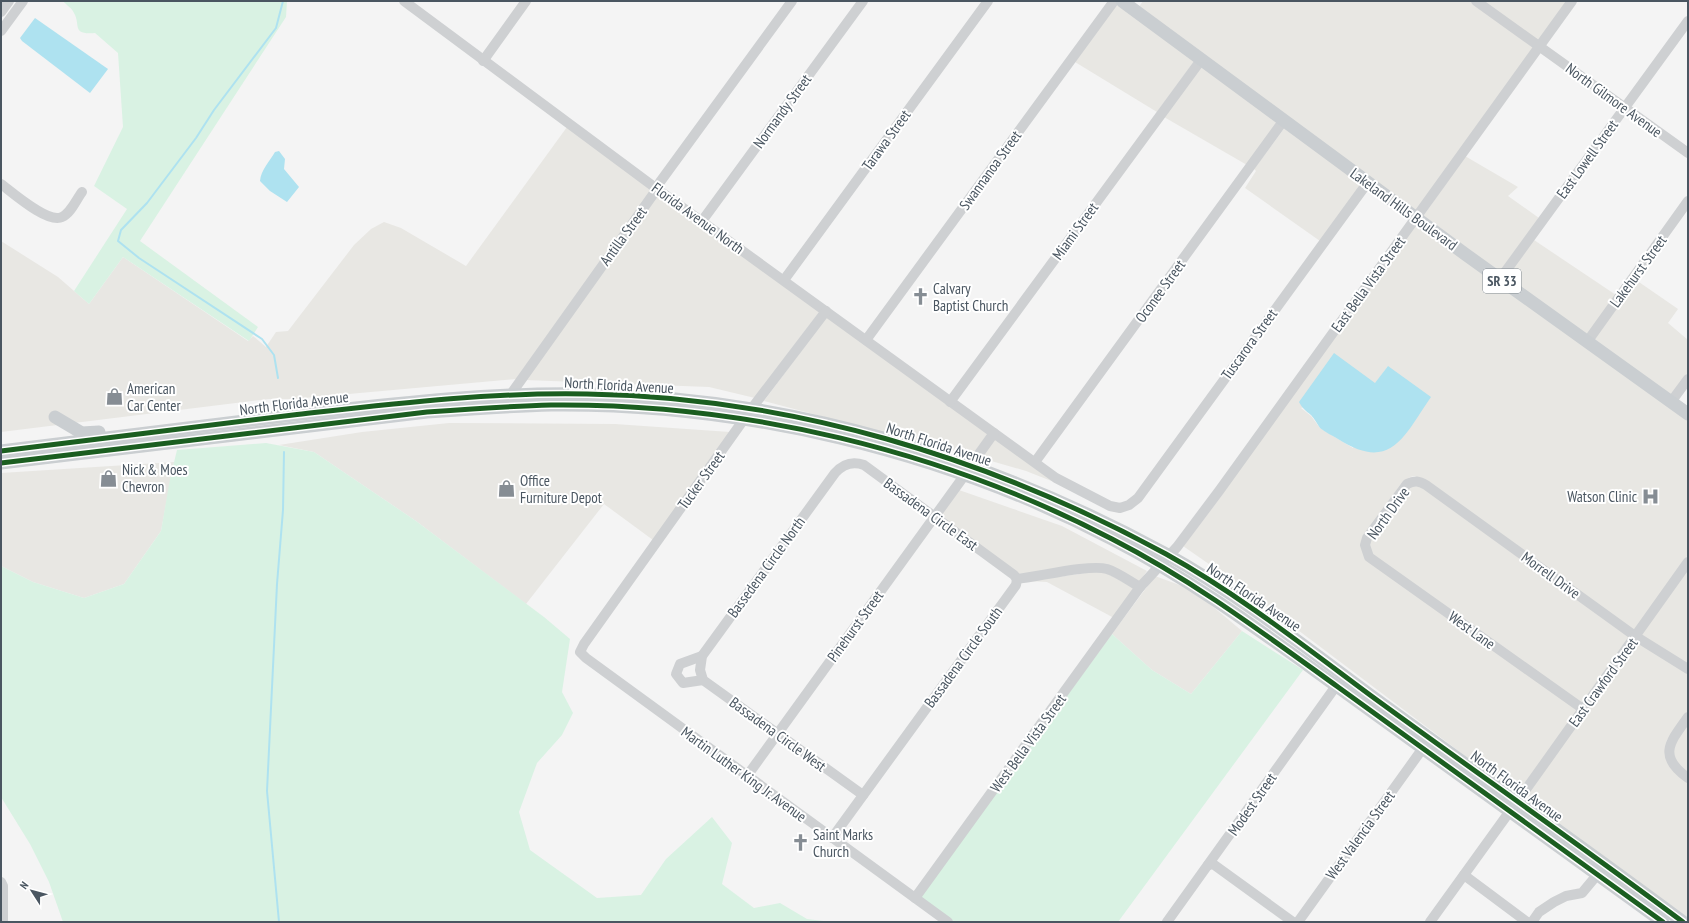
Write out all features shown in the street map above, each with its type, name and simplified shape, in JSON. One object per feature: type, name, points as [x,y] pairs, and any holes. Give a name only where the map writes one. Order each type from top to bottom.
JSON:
[{"type":"main road","name":"Lakeland Hills Boulevard","points":[[1122,1],[1416,218],[1688,414]]},
{"type":"main road","name":"North Florida Avenue","points":[[62,450],[142,434],[423,401],[511,394],[633,395],[752,408],[864,432],[967,471],[1111,538],[1164,560],[1244,603],[1405,720],[1597,875],[1663,922]]},
{"type":"main road","points":[[452,410],[470,403],[555,399],[561,394]]},
{"type":"main road","points":[[328,424],[331,419],[340,416],[411,407],[423,401]]},
{"type":"main road","name":"North Florida Avenue","points":[[62,450],[211,438],[452,410],[521,406],[591,406],[682,412],[786,426],[860,443],[930,464],[967,471]]},
{"type":"main road","points":[[211,438],[233,430],[306,420],[314,413]]},
{"type":"main road","points":[[55,417],[87,434],[122,429],[142,434]]},
{"type":"main road","points":[[1,451],[62,450]]},
{"type":"main road","points":[[1,463],[62,450]]},
{"type":"main road","name":"North Florida Avenue","points":[[1164,560],[1336,686],[1428,751],[1513,806]]},
{"type":"main road","points":[[1336,686],[1343,683],[1386,713],[1405,720]]},
{"type":"main road","points":[[1513,806],[1560,840],[1579,846],[1683,922]]},
{"type":"street","points":[[1,12],[9,1]]},
{"type":"street","points":[[1,31],[23,1]]},
{"type":"street","name":"Florida Avenue North","points":[[404,1],[657,189],[994,433]]},
{"type":"street","points":[[483,61],[526,1]]},
{"type":"street","name":"Antilla Street","points":[[511,394],[657,189],[660,182],[792,1]]},
{"type":"street","name":"Normandy Street","points":[[702,221],[863,1]]},
{"type":"street","name":"Tarawa Street","points":[[784,280],[988,1]]},
{"type":"street","name":"Swannanoa Street","points":[[866,340],[1114,1]]},
{"type":"street","name":"North Gilmore Avenue","points":[[1476,1],[1688,153]]},
{"type":"street","name":"East Bella Vista Street","points":[[1140,587],[1177,547],[1214,497],[1572,1]]},
{"type":"street","name":"East Lowell Street","points":[[1500,279],[1688,21]]},
{"type":"street","name":"Miami Street","points":[[950,402],[1201,60]]},
{"type":"street","name":"Oconee Street","points":[[1035,462],[1284,120]]},
{"type":"street","name":"Tuscarora Street","points":[[1035,462],[1064,483],[1110,506],[1120,508],[1129,505],[1138,498],[1368,182]]},
{"type":"street","points":[[1,184],[35,209],[53,218],[61,218],[67,214],[82,192]]},
{"type":"street","name":"Lakehurst Street","points":[[1587,342],[1688,201]]},
{"type":"street","name":"Tucker Street","points":[[580,652],[584,644],[752,408],[826,311]]},
{"type":"street","points":[[1671,402],[1688,379]]},
{"type":"street","name":"North Florida Avenue","points":[[994,433],[1035,462]]},
{"type":"street","name":"Pinehurst Street","points":[[747,776],[994,433]]},
{"type":"street","name":"Bassadena Circle East","points":[[840,468],[852,463],[864,465],[1014,575],[1017,579]]},
{"type":"street","name":"Bassedena Circle North","points":[[703,680],[700,670],[702,656],[840,468]]},
{"type":"street","name":"North Drive","points":[[1366,547],[1367,538],[1404,487],[1414,481]]},
{"type":"street","name":"Morrell Drive","points":[[1414,481],[1419,481],[1426,485],[1635,636],[1688,669]]},
{"type":"street","name":"West Lane","points":[[1366,547],[1369,557],[1582,710]]},
{"type":"street","name":"East Crawford Street","points":[[1430,922],[1688,562]]},
{"type":"street","points":[[1017,579],[1093,568],[1106,569],[1121,575],[1140,587]]},
{"type":"street","name":"Bassadena Circle South","points":[[832,838],[1016,585],[1017,579]]},
{"type":"street","name":"West Bella Vista Street","points":[[915,898],[1140,587]]},
{"type":"street","name":"Martin Luther King Jr. Avenue","points":[[580,652],[586,658],[948,922]]},
{"type":"street","points":[[702,656],[680,664],[676,674],[683,683],[703,680]]},
{"type":"street","name":"Bassadena Circle West","points":[[703,680],[863,795]]},
{"type":"street","name":"Modest Street","points":[[1167,922],[1336,686]]},
{"type":"street","points":[[1688,717],[1671,742],[1669,750],[1670,758],[1674,766],[1688,778]]},
{"type":"street","name":"West Valencia Street","points":[[1298,922],[1428,751]]},
{"type":"street","points":[[1208,865],[1213,864],[1293,922]]},
{"type":"street","points":[[1464,875],[1527,922]]},
{"type":"street","points":[[1532,922],[1539,912],[1554,902],[1566,896],[1582,893],[1597,875]]},
{"type":"street","points":[[1,882],[3,886],[4,922]]},
{"type":"shaded area","points":[[1143,1],[1470,1],[1534,48],[1415,213],[1138,8]]},
{"type":"shaded area","points":[[1482,1],[1567,1],[1538,42]]},
{"type":"shaded area","points":[[1118,3],[1195,60],[1157,112],[1075,62]]},
{"type":"shaded area","points":[[1202,65],[1279,121],[1247,165],[1164,117]]},
{"type":"shaded area","points":[[1286,126],[1362,183],[1320,241],[1245,188],[1256,171],[1254,169]]},
{"type":"shaded area","points":[[567,127],[652,190],[516,379],[293,399],[269,399],[1,432],[1,241],[58,277],[89,304],[123,257],[248,341],[253,336],[266,347],[276,332],[288,331],[354,245],[371,229],[384,222],[401,228],[466,266]]},
{"type":"shaded area","points":[[1465,156],[1518,187],[1508,196],[1539,218],[1498,274],[1422,218]]},
{"type":"shaded area","points":[[658,194],[820,311],[755,398],[709,387],[525,380]]},
{"type":"shaded area","points":[[1417,224],[1688,419],[1688,555],[1634,631],[1415,476],[1410,477],[1400,485],[1364,536],[1363,553],[1577,710],[1517,795],[1229,578],[1183,546]],"holes":[[[1388,366],[1353,448],[1320,428],[1311,416],[1301,408],[1375,384]]]},
{"type":"shaded area","points":[[1534,240],[1616,295],[1586,337],[1505,278]]},
{"type":"shaded area","points":[[1636,280],[1678,309],[1668,323],[1688,340],[1688,372],[1670,397],[1592,341],[1622,299],[1625,301]]},
{"type":"shaded area","points":[[827,316],[989,433],[972,456],[764,401]]},
{"type":"shaded area","points":[[449,423],[615,424],[730,432],[653,540],[604,504],[526,604],[416,521],[314,452],[279,445],[362,432]]},
{"type":"shaded area","points":[[996,438],[1059,484],[1026,471],[981,458]]},
{"type":"shaded area","points":[[174,462],[161,531],[124,584],[84,598],[33,582],[1,566],[1,473]]},
{"type":"shaded area","points":[[1419,485],[1630,637],[1581,704],[1372,554],[1369,546],[1371,540],[1410,487]]},
{"type":"shaded area","points":[[959,490],[1062,526],[1147,571],[1139,582],[1123,572],[1019,575],[940,516]]},
{"type":"shaded area","points":[[1688,569],[1688,665],[1641,635]]},
{"type":"shaded area","points":[[1094,572],[1106,573],[1134,588],[1114,618],[1047,582],[1028,581]]},
{"type":"shaded area","points":[[1155,576],[1193,590],[1242,631],[1191,694],[1152,670],[1112,634]]},
{"type":"shaded area","points":[[1637,641],[1688,673],[1688,710],[1667,740],[1665,749],[1688,782],[1688,921],[1523,800]]},
{"type":"shaded area","points":[[1688,724],[1688,774],[1673,758],[1674,743]]},
{"type":"green space","points":[[63,1],[287,1],[286,17],[140,241],[258,327],[249,341],[123,257],[89,304],[74,291],[127,209],[94,186],[123,127],[118,53],[95,33],[80,31],[73,11]]},
{"type":"green space","points":[[266,443],[314,452],[416,521],[544,617],[570,639],[562,692],[573,713],[562,735],[537,763],[519,812],[530,850],[597,898],[641,895],[666,859],[712,817],[732,843],[722,884],[754,908],[780,903],[807,919],[832,922],[63,922],[49,882],[30,844],[1,797],[1,566],[33,582],[84,598],[124,584],[161,531],[170,479],[177,450]]},
{"type":"green space","points":[[1242,631],[1303,670],[1118,922],[954,922],[920,897],[1112,634],[1152,670],[1191,694]]},
{"type":"water","points":[[35,18],[108,69],[90,93],[22,41],[20,38]]},
{"type":"water","points":[[279,151],[285,159],[284,169],[299,187],[287,202],[270,191],[260,181],[266,166],[275,152]]},
{"type":"water","points":[[1334,353],[1375,383],[1388,366],[1431,397],[1404,436],[1384,451],[1371,452],[1356,449],[1338,439],[1320,428],[1300,404],[1299,402]]},
{"type":"waterway","points":[[278,378],[274,355],[262,339],[139,258],[118,241],[121,230],[147,203],[196,138],[214,110],[276,28],[283,1]]},
{"type":"waterway","points":[[279,922],[267,791],[277,584],[283,510],[284,452]]},
{"type":"cycle path","points":[[1,451],[366,407],[476,397],[550,394],[587,394],[663,398],[738,407],[812,420],[886,439],[958,462],[1029,488],[1098,519],[1166,554],[1193,570],[1245,603],[1683,922]]},
{"type":"cycle path","points":[[1,463],[427,412],[551,405],[623,407],[696,413],[768,423],[840,438],[910,457],[980,480],[1047,508],[1112,539],[1171,572],[1228,608],[1283,647],[1663,922]]},
{"type":"place","name":"Calvary Baptist Church","points":[[920,297]]},
{"type":"place","name":"American Car Center","points":[[114,397]]},
{"type":"place","name":"Nick & Moes Chevron","points":[[109,478]]},
{"type":"place","name":"Office Furniture Depot","points":[[507,489]]},
{"type":"place","name":"Watson Clinic","points":[[1650,496]]},
{"type":"place","name":"Saint Marks Church","points":[[800,843]]}]
